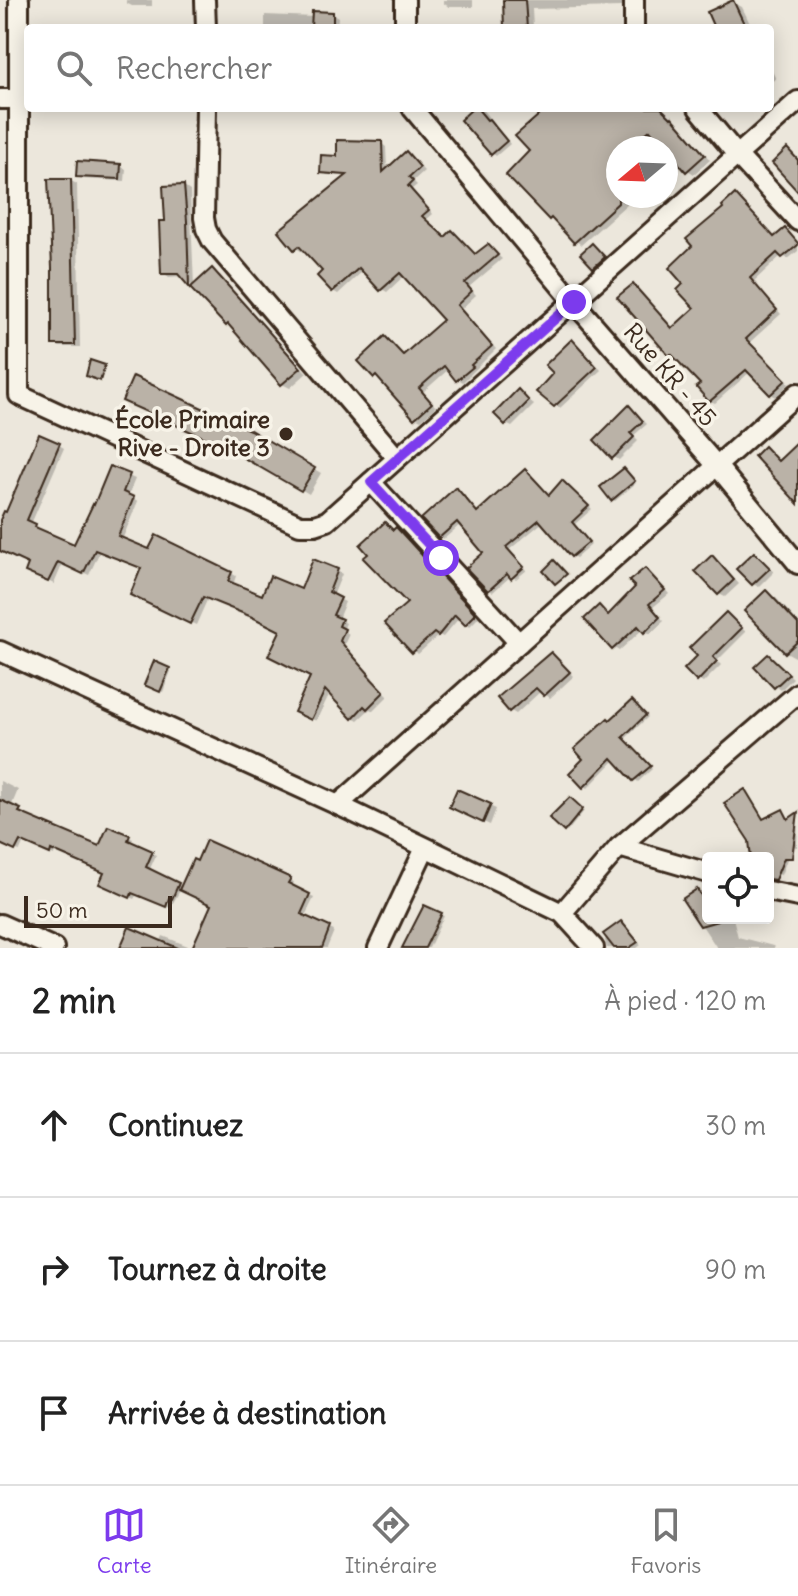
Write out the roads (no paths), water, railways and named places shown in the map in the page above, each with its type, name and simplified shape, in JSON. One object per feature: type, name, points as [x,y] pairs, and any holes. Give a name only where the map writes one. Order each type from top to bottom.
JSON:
[{"type":"street","points":[[19,0],[16,99],[19,395],[300,525],[327,521],[798,101]]},
{"type":"street","points":[[205,0],[206,24]]},
{"type":"street","points":[[405,0],[405,24]]},
{"type":"street","points":[[634,0],[634,24]]},
{"type":"street","points":[[206,112],[204,218],[212,241],[397,458]]},
{"type":"street","name":"Rue KR - 45","points":[[415,112],[798,564]]},
{"type":"street","points":[[701,112],[798,221]]},
{"type":"street","points":[[0,380],[19,380]]},
{"type":"street","points":[[338,805],[798,393]]},
{"type":"street","points":[[371,482],[519,643]]},
{"type":"street","points":[[0,651],[338,805],[562,913],[584,943]]},
{"type":"street","points":[[562,913],[619,847],[798,693]]},
{"type":"street","points":[[619,847],[702,871]]},
{"type":"street","points":[[378,948],[425,848]]},
{"type":"street","points":[[774,892],[798,897]]},
{"type":"street","points":[[0,924],[54,948]]},
{"type":"place","name":"École Primaire Rive - Droite 3","points":[[286,434]]}]
